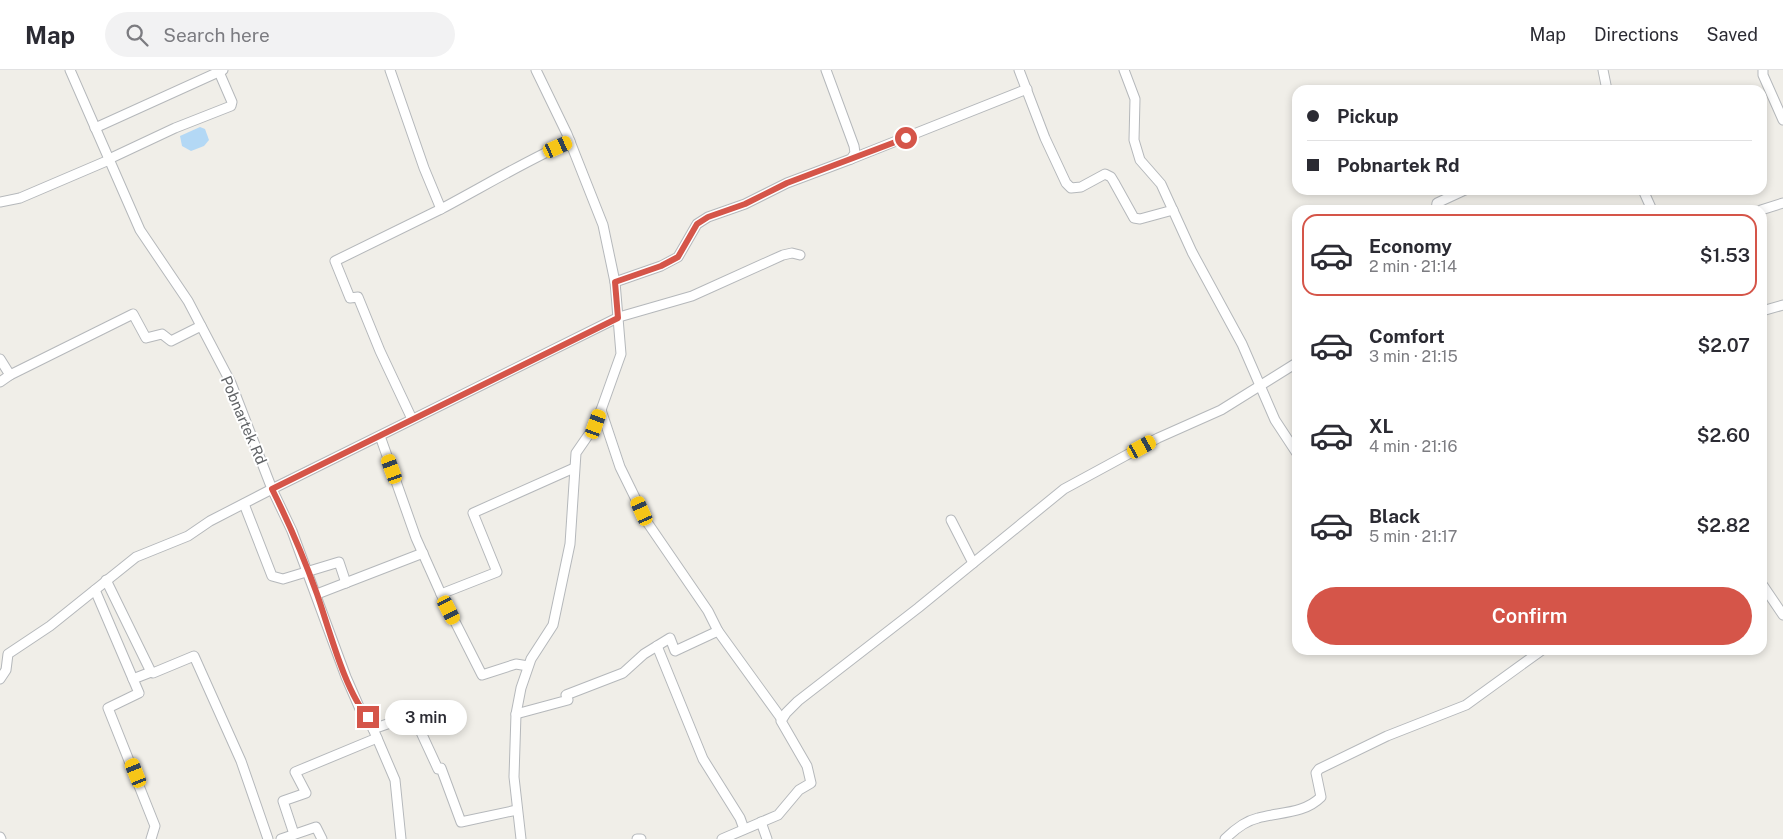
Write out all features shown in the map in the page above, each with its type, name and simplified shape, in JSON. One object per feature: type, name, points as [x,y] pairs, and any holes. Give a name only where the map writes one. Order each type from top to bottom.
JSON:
[{"type":"street","name":"Pobnartek Rd","points":[[70,70],[140,230],[188,301],[231,384],[272,489],[317,594],[350,685],[360,709],[368,717],[395,780],[401,839]]},
{"type":"street","points":[[390,70],[424,168],[441,209]]},
{"type":"street","points":[[521,839],[514,776],[516,714],[528,666],[553,626],[570,544],[576,453],[596,424],[621,354],[615,282],[603,225],[570,141],[536,70]]},
{"type":"street","points":[[826,70],[854,146],[855,153],[851,159]]},
{"type":"street","points":[[1019,70],[1061,174],[1071,188],[1081,187],[1105,174],[1111,177],[1134,218],[1140,219],[1173,210]]},
{"type":"street","points":[[1124,70],[1137,107],[1134,140],[1140,160],[1161,184],[1192,252],[1242,344],[1262,386],[1275,420],[1292,446]]},
{"type":"street","points":[[1603,70],[1606,85]]},
{"type":"street","points":[[1763,70],[1763,75],[1783,120]]},
{"type":"street","points":[[0,202],[20,198],[109,160],[175,128],[231,106],[232,102],[221,71],[95,128]]},
{"type":"street","points":[[615,282],[661,266],[678,257],[697,224],[708,217],[745,204],[787,183],[1027,89]]},
{"type":"street","points":[[412,418],[380,351],[358,297],[350,298],[335,262],[570,141]]},
{"type":"street","points":[[1437,205],[1437,203],[1454,195]]},
{"type":"street","points":[[1767,208],[1783,204]]},
{"type":"street","points":[[0,679],[6,670],[8,654],[50,626],[136,556],[188,536],[210,521],[412,418],[618,318],[692,296],[782,255],[800,255]]},
{"type":"street","points":[[1767,310],[1783,305]]},
{"type":"street","points":[[0,382],[10,375],[133,314],[146,338],[162,334],[171,341],[200,326]]},
{"type":"street","points":[[0,359],[10,375]]},
{"type":"street","points":[[782,718],[798,701],[1064,489],[1158,438],[1221,410],[1292,366]]},
{"type":"street","points":[[601,410],[620,467],[648,522],[708,611],[718,631],[782,718],[782,723],[807,766],[811,783],[800,790],[778,815],[722,839]]},
{"type":"street","points":[[380,436],[423,553],[441,594],[482,675],[516,664],[528,666]]},
{"type":"street","points":[[441,594],[497,572],[474,513],[574,468]]},
{"type":"street","points":[[244,504],[272,576],[283,579],[308,573],[339,562],[346,583]]},
{"type":"street","points":[[951,520],[973,563]]},
{"type":"street","points":[[317,594],[423,553]]},
{"type":"street","points":[[106,580],[151,672]]},
{"type":"street","points":[[95,590],[139,693],[108,708],[155,826],[151,839]]},
{"type":"street","points":[[1767,591],[1783,615]]},
{"type":"street","points":[[516,714],[568,700],[566,695],[623,673],[644,654],[670,638],[675,651],[718,631]]},
{"type":"street","points":[[657,646],[703,759],[733,805],[744,830]]},
{"type":"street","points":[[1224,839],[1232,831],[1255,818],[1294,811],[1315,803],[1321,798],[1316,773],[1320,768],[1387,736],[1466,705],[1535,655]]},
{"type":"street","points":[[133,680],[194,656],[241,761],[268,839]]},
{"type":"street","points":[[373,729],[413,715],[438,769],[441,768],[461,822],[517,810]]},
{"type":"street","points":[[294,834],[283,801],[306,793],[295,772],[377,738]]},
{"type":"street","points":[[761,822],[768,839]]},
{"type":"street","points":[[281,839],[316,827],[322,839]]},
{"type":"water","points":[[200,127],[205,129],[209,140],[204,146],[191,151],[182,146],[180,136]]},
{"type":"route","points":[[368,717],[360,709],[346,677],[298,545],[272,489],[368,443],[412,418],[618,318],[615,282],[661,266],[678,257],[697,224],[708,217],[745,204],[787,183],[821,172],[906,138]]}]
